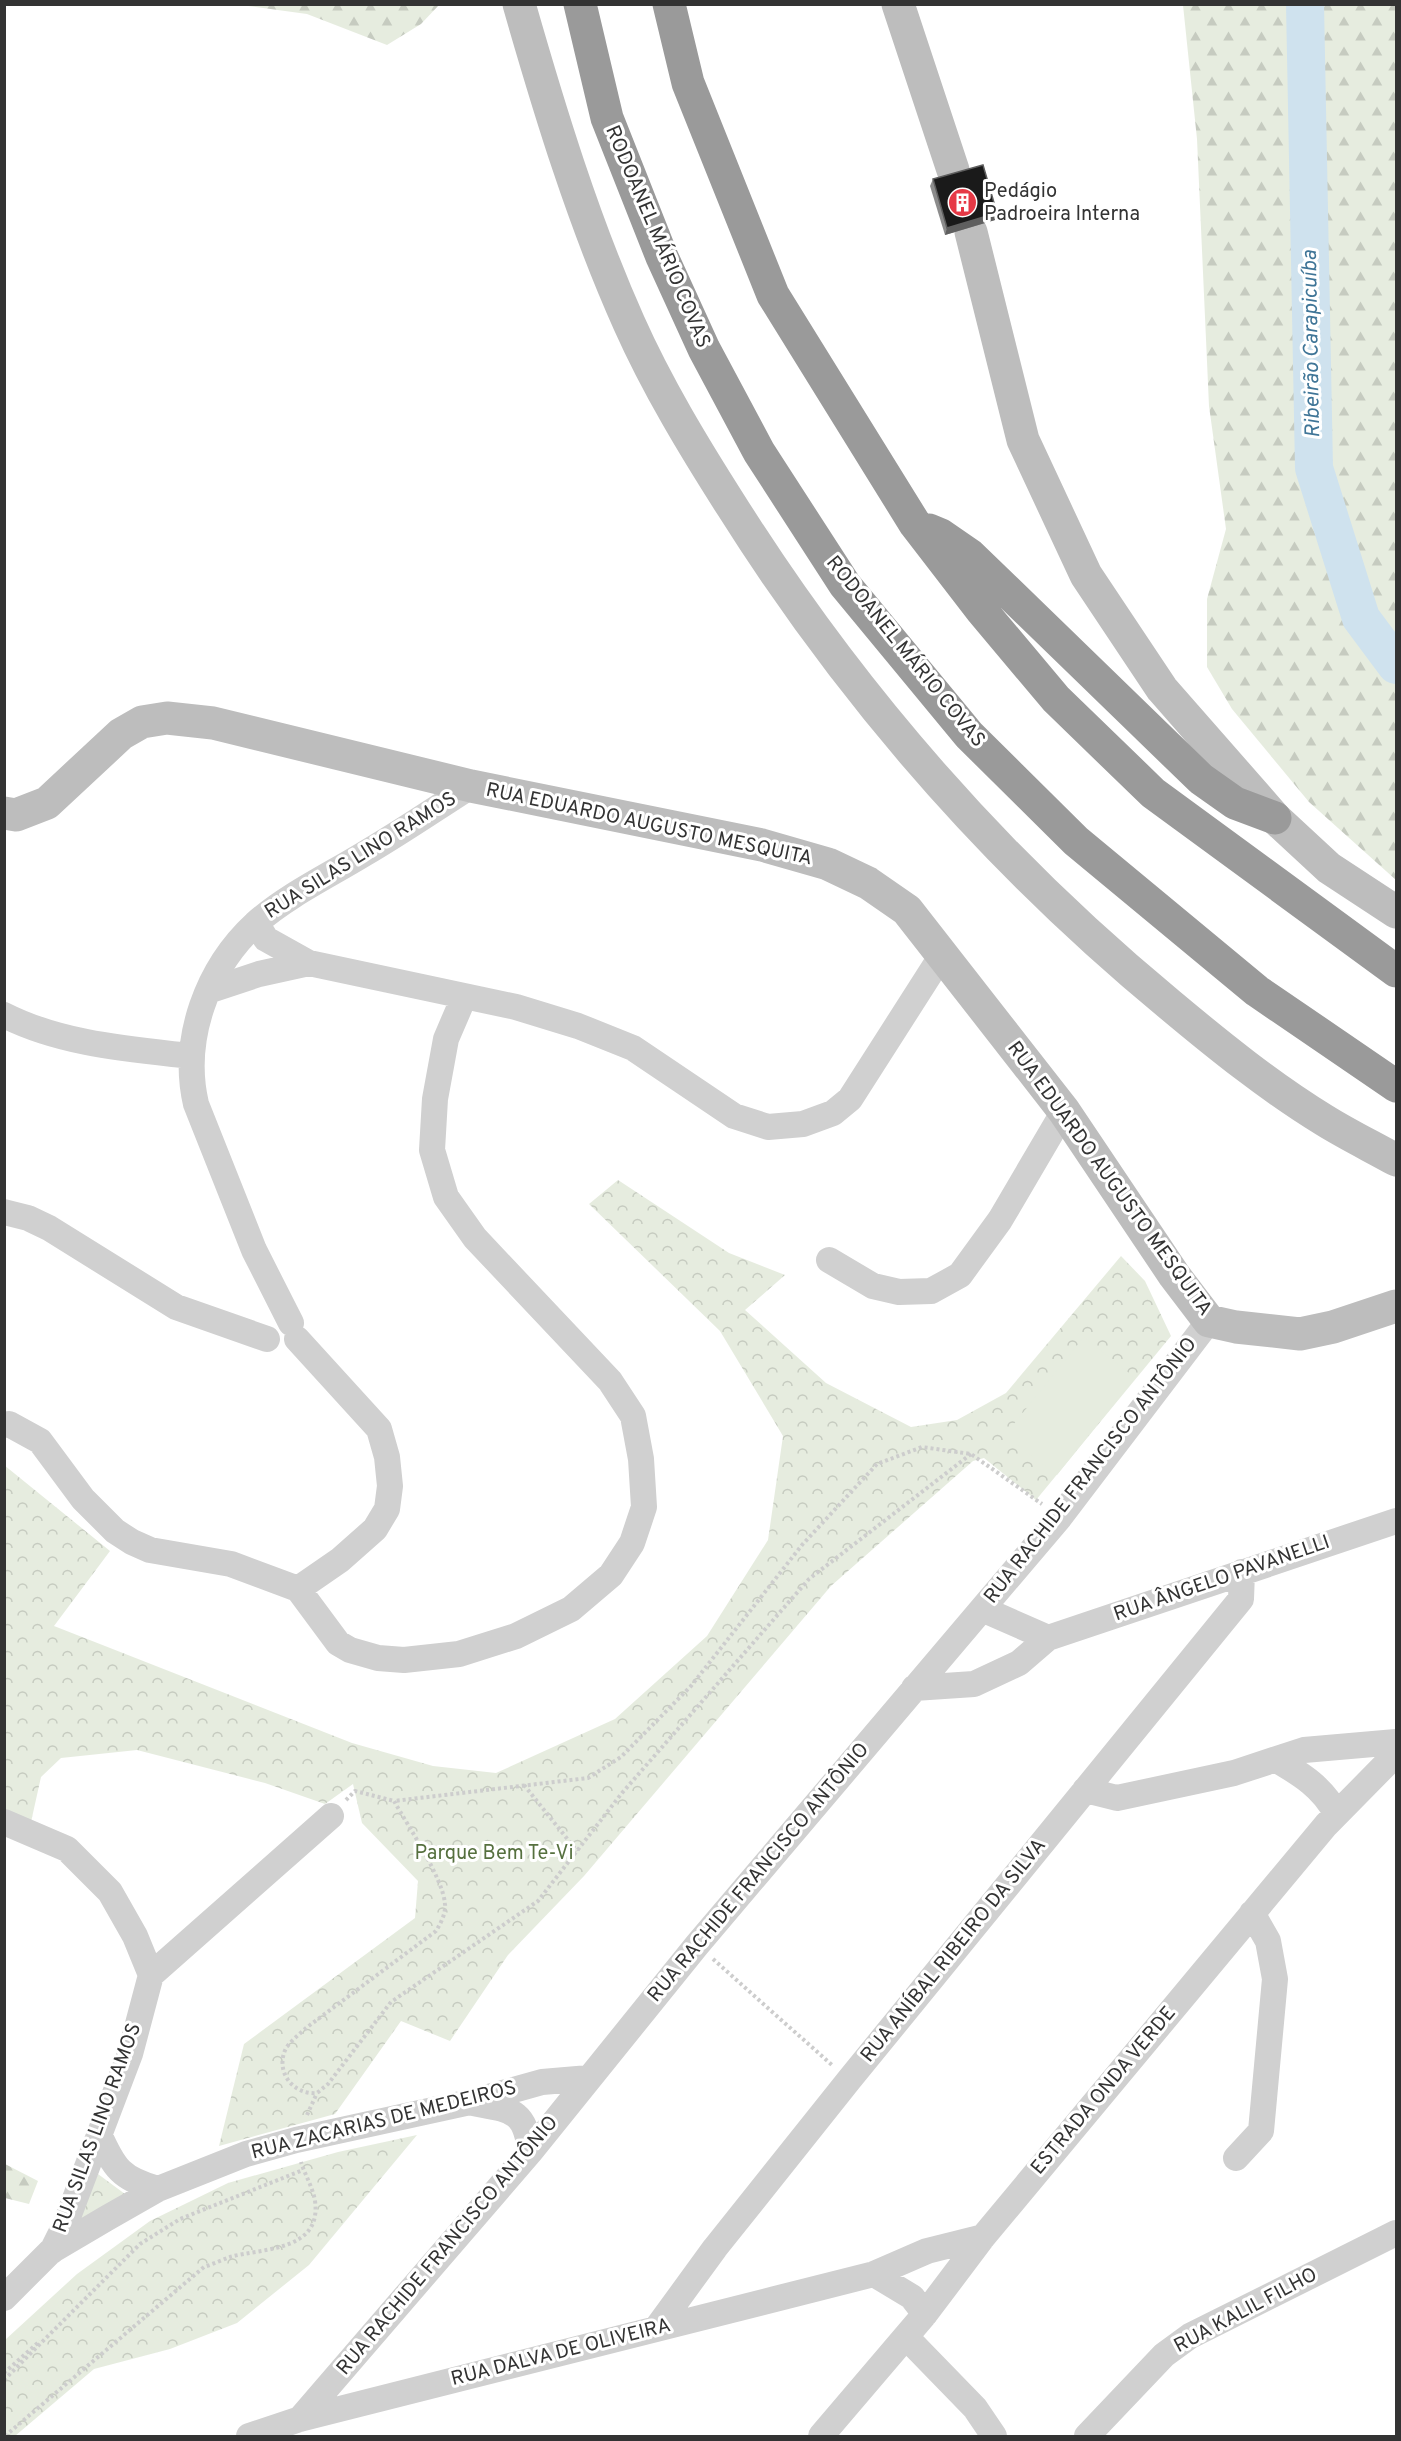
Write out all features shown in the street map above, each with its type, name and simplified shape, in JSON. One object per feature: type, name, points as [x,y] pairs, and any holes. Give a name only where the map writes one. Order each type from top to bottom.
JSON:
[{"type":"highway","name":"RODOANEL MÁRIO COVAS","points":[[580,4],[607,118],[667,267],[704,349],[759,452],[845,585],[969,735],[1076,841],[1257,991],[1396,1086]]},
{"type":"highway","points":[[669,4],[688,83],[773,295],[915,524],[982,611],[1056,699],[1153,793],[1396,971]]},
{"type":"highway","points":[[915,524],[941,535],[970,555],[1201,779],[1235,803],[1275,818]]},
{"type":"main road","points":[[519,4],[568,165],[630,324],[716,481],[797,604],[847,672],[958,804],[1071,919],[1131,973],[1193,1024],[1323,1120],[1396,1160]]},
{"type":"main road","points":[[898,4],[953,170]]},
{"type":"main road","points":[[971,232],[1023,440],[1040,481],[1086,575],[1162,689],[1275,818],[1329,868],[1396,912]]},
{"type":"main road","name":"RUA EDUARDO AUGUSTO MESQUITA","points":[[4,813],[16,815],[47,804],[121,734],[142,722],[167,718],[213,723],[471,786],[762,845],[828,864],[868,883],[907,910],[1064,1111],[1174,1275],[1209,1321],[1236,1327],[1300,1334],[1333,1327],[1396,1306]]},
{"type":"street","name":"RUA SILAS LINO RAMOS","points":[[298,1589],[340,1560],[375,1529],[387,1509],[390,1486],[387,1457],[379,1429],[294,1331],[254,1250],[196,1104],[190,1080],[190,1056],[195,1027],[208,991],[231,954],[256,923],[295,894],[471,786]]},
{"type":"street","points":[[256,923],[266,939],[309,963],[516,1007],[568,1023],[633,1048],[735,1116],[768,1127],[803,1124],[833,1113],[850,1099],[942,955]]},
{"type":"street","points":[[208,991],[309,963]]},
{"type":"street","points":[[4,1425],[9,1424],[40,1441],[83,1499],[115,1531],[132,1542],[150,1550],[231,1564],[298,1589],[338,1643],[350,1650],[378,1658],[404,1660],[459,1654],[516,1636],[571,1609],[611,1575],[632,1543],[644,1507],[641,1459],[633,1416],[609,1381],[476,1239],[446,1197],[432,1150],[435,1099],[446,1039],[464,997]]},
{"type":"street","points":[[4,1016],[52,1033],[94,1043],[190,1056]]},
{"type":"street","points":[[829,1260],[873,1286],[899,1292],[931,1291],[960,1275],[1000,1220],[1064,1111]]},
{"type":"street","points":[[4,1212],[28,1218],[49,1228],[176,1307],[267,1339],[266,1333],[272,1324],[284,1321],[294,1331]]},
{"type":"street","name":"RUA RACHIDE FRANCISCO ANTÔNIO","points":[[300,2419],[530,2152],[697,1945],[1060,1517],[1209,1321]]},
{"type":"street","name":"RUA ÂNGELO PAVANELLI","points":[[915,1689],[974,1684],[1019,1663],[1048,1638],[1396,1521]]},
{"type":"street","name":"RUA ANÍBAL RIBEIRO DA SILVA","points":[[656,2329],[715,2248],[849,2080],[1241,1599],[1242,1572]]},
{"type":"street","points":[[982,1609],[1048,1638]]},
{"type":"street","points":[[1085,1790],[1117,1798],[1185,1786],[1305,1750],[1396,1742]]},
{"type":"street","name":"ESTRADA ONDA VERDE","points":[[821,2436],[925,2314],[983,2236],[1336,1813],[1396,1755]]},
{"type":"street","points":[[1277,1760],[1305,1776],[1326,1794],[1336,1813]]},
{"type":"street","points":[[4,1822],[67,1849],[110,1892],[135,1936],[151,1975],[331,1816]]},
{"type":"street","points":[[1236,2158],[1261,2131],[1275,1979],[1268,1941],[1252,1913]]},
{"type":"street","name":"RUA SILAS LINO RAMOS","points":[[51,2251],[65,2225],[130,2054],[151,1975]]},
{"type":"street","name":"RUA ZACARIAS DE MEDEIROS","points":[[4,2298],[51,2251],[158,2189],[246,2154],[296,2140],[470,2102],[542,2082],[589,2078]]},
{"type":"street","points":[[470,2102],[511,2110],[520,2117],[528,2134],[530,2152]]},
{"type":"street","points":[[99,2134],[109,2156],[124,2175],[136,2183],[158,2189]]},
{"type":"street","name":"RUA KALIL FILHO","points":[[1087,2436],[1164,2355],[1190,2336],[1396,2233]]},
{"type":"street","name":"RUA DALVA DE OLIVEIRA","points":[[249,2436],[300,2419],[874,2274],[927,2251],[983,2236]]},
{"type":"street","points":[[874,2274],[912,2296],[925,2314]]},
{"type":"street","points":[[906,2337],[975,2408],[994,2436]]},
{"type":"path","points":[[331,1816],[355,1791],[394,1802],[523,1784],[588,1778],[621,1757],[691,1686],[802,1545],[877,1464],[922,1447],[971,1454],[1060,1517]]},
{"type":"path","points":[[394,1802],[436,1877],[445,1904],[442,1921],[436,1931],[306,2028],[291,2043],[284,2052],[282,2063],[286,2079],[300,2091],[317,2093],[328,2084],[390,2002],[538,1901],[622,1793],[809,1579],[971,1454]]},
{"type":"path","points":[[523,1784],[577,1851]]},
{"type":"path","points":[[697,1945],[849,2080]]},
{"type":"path","points":[[4,2379],[140,2244],[180,2219],[303,2170],[315,2199],[315,2213],[312,2224],[301,2238],[264,2253],[232,2257],[204,2267],[5,2436]]},
{"type":"path","points":[[4,2373],[85,2300]]},
{"type":"green space","points":[[439,4],[421,24],[387,45],[307,14],[241,5]]},
{"type":"green space","points":[[1183,5],[1396,5],[1396,880],[1309,802],[1232,709],[1207,667],[1207,599],[1226,529],[1209,406],[1197,139]]},
{"type":"green space","name":"Parque Bem Te-Vi","points":[[618,1180],[729,1253],[785,1275],[745,1310],[826,1383],[911,1427],[957,1420],[1006,1393],[1121,1256],[1145,1281],[1171,1336],[1036,1500],[984,1458],[973,1461],[831,1586],[584,1876],[508,1955],[450,2041],[401,2021],[335,2114],[219,2146],[244,2044],[415,1918],[418,1881],[362,1823],[353,1784],[325,1804],[265,1783],[137,1750],[61,1758],[41,1777],[31,1822],[5,1815],[4,1465],[110,1551],[54,1626],[352,1743],[433,1766],[496,1773],[615,1719],[707,1636],[768,1540],[783,1436],[720,1331],[589,1204]]},
{"type":"green space","points":[[1084,1337],[1135,1378],[1057,1475],[1005,1435]]},
{"type":"green space","points":[[417,2135],[309,2265],[237,2323],[170,2349],[94,2369],[15,2436],[5,2436],[5,2340],[77,2274],[150,2221],[228,2183],[338,2152]]},
{"type":"green space","points":[[5,2164],[38,2181],[29,2204],[5,2198]]},
{"type":"green space","points":[[98,2174],[129,2197],[71,2231]]},
{"type":"building","name":"Pedágio Padroeira Interna","points":[[983,165],[997,213],[947,228],[933,179]]},
{"type":"waterway","name":"Ribeirão Carapicuíba","points":[[1305,4],[1314,468],[1361,618],[1396,665]]},
{"type":"place","name":"Pedágio Padroeira Interna","points":[[963,203]]}]
